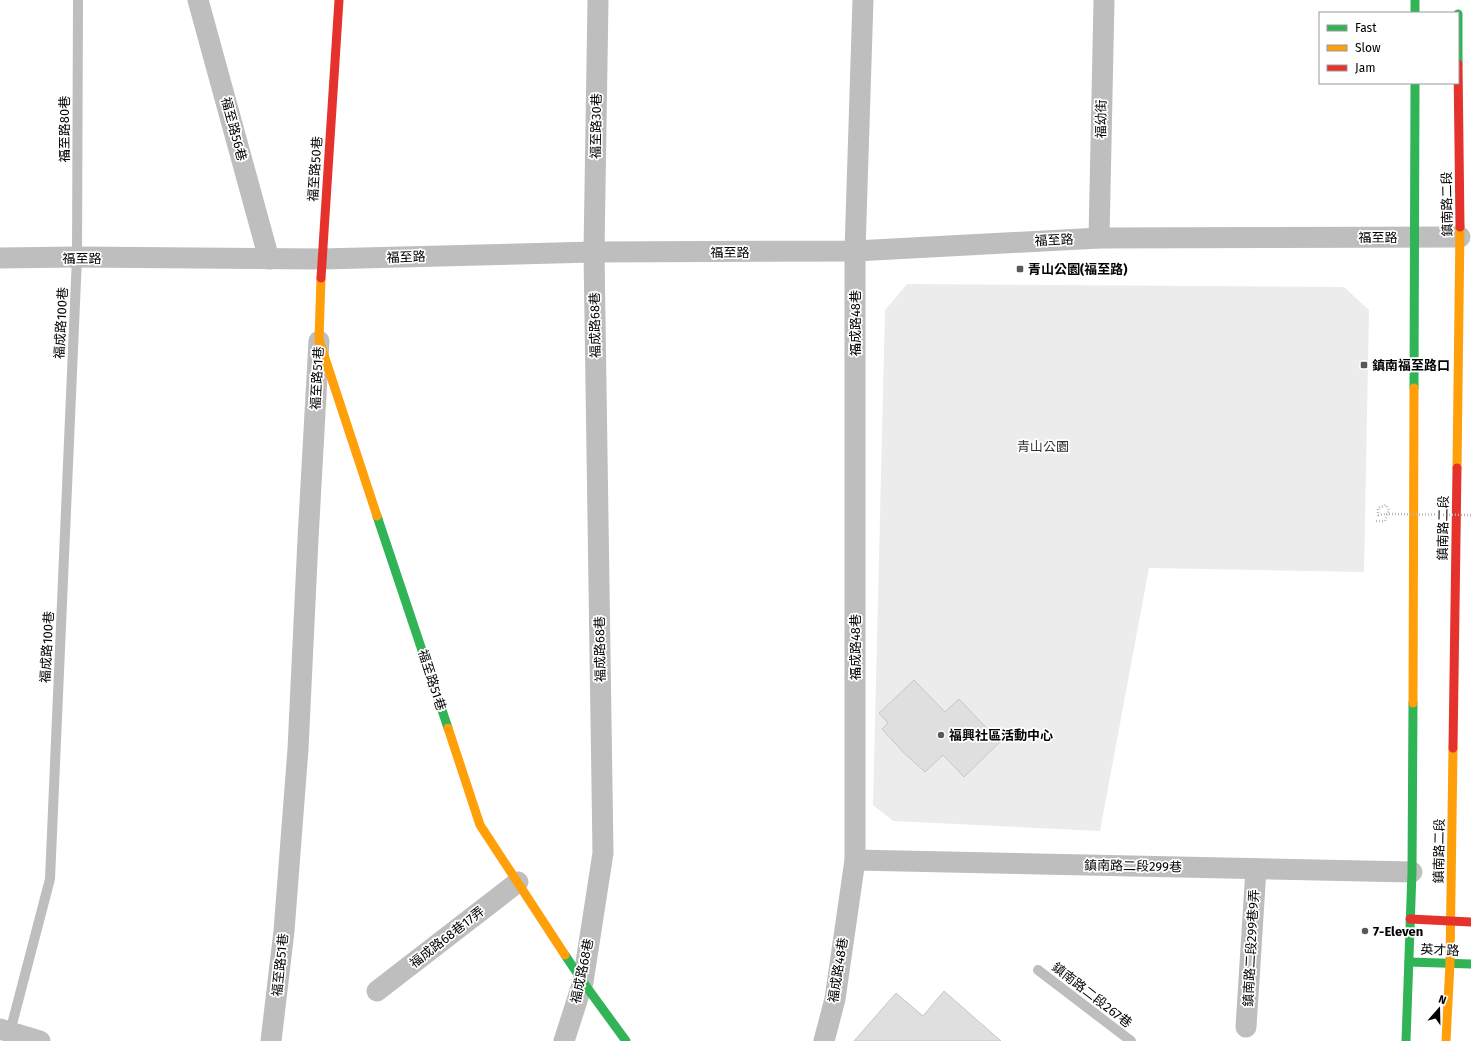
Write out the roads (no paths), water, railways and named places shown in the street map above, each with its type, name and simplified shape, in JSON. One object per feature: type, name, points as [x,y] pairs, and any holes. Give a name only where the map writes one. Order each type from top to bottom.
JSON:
[{"type":"street","name":"福至路56巷","points":[[198,0],[269,259]]},
{"type":"street","name":"福至路50巷","points":[[319,340],[322,259],[339,0]]},
{"type":"street","name":"福至路30巷","points":[[594,252],[598,0]]},
{"type":"street","points":[[856,251],[863,0]]},
{"type":"street","name":"福幼街","points":[[1099,238],[1104,0]]},
{"type":"street","points":[[1415,0],[1415,12]]},
{"type":"street","name":"鎮南路二段","points":[[1446,1041],[1451,921],[1460,238],[1465,86],[1459,22]]},
{"type":"street","name":"鎮南路二段","points":[[1406,1041],[1412,872],[1415,84]]},
{"type":"street","name":"福至路","points":[[0,258],[77,257],[322,259],[594,252],[856,251],[1099,238],[1460,238]]},
{"type":"street","name":"福成路48巷","points":[[824,1041],[835,999],[855,860],[856,251]]},
{"type":"street","name":"福成路68巷","points":[[564,1041],[583,982],[603,853],[594,252]]},
{"type":"street","name":"福至路51巷","points":[[319,340],[480,825],[583,982],[626,1041]]},
{"type":"street","name":"福至路51巷","points":[[271,1041],[284,931],[298,749],[319,340]]},
{"type":"street","name":"鎮南路二段299巷","points":[[855,860],[1412,872]]},
{"type":"street","name":"鎮南路二段299巷9弄","points":[[1246,1028],[1256,869]]},
{"type":"street","name":"福成路68巷17弄","points":[[377,992],[518,882]]},
{"type":"street","points":[[1410,919],[1471,922]]},
{"type":"street","name":"英才路","points":[[1409,962],[1471,964]]},
{"type":"street","points":[[5,1031],[40,1041]]},
{"type":"lane","name":"福至路80巷","points":[[77,257],[78,0]]},
{"type":"lane","name":"福成路100巷","points":[[5,1031],[50,879],[77,257]]},
{"type":"lane","name":"鎮南路二段267巷","points":[[1038,970],[1130,1041]]},
{"type":"place","name":"青山公園(福至路)","points":[[1020,269]]},
{"type":"place","name":"鎮南福至路口","points":[[1364,365]]},
{"type":"place","name":"福興社區活動中心","points":[[941,735]]},
{"type":"place","name":"7-Eleven","points":[[1365,931]]},
{"type":"park label","name":"青山公園","points":[[1043,446]]}]
